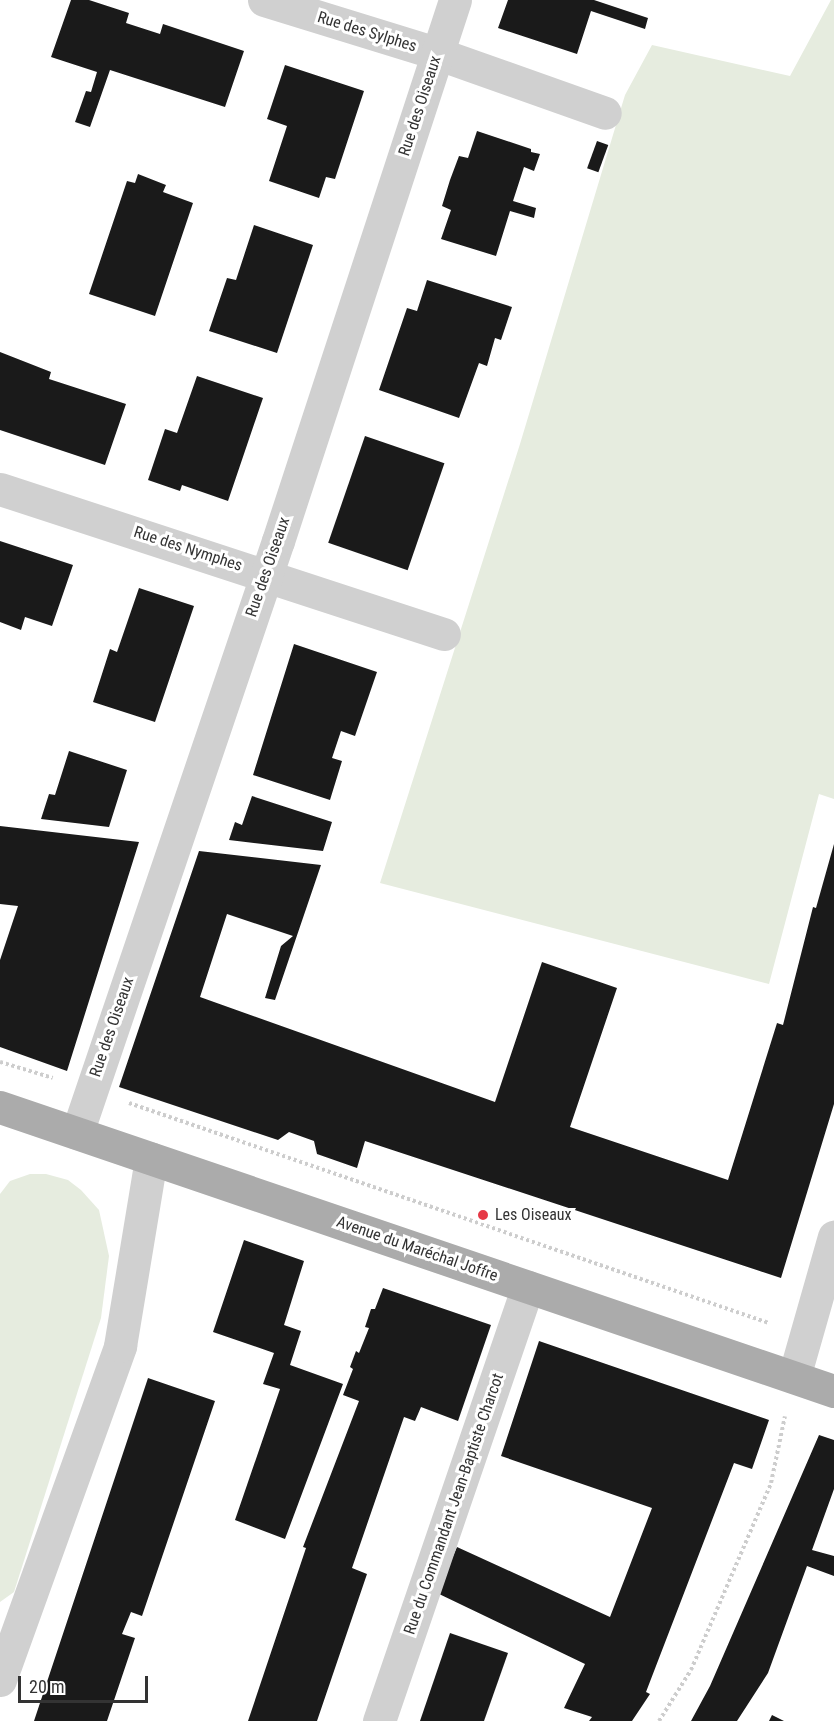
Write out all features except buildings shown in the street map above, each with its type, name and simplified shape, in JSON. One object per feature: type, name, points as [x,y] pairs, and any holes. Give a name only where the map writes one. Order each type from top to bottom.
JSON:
[{"type":"main road","name":"Avenue du Maréchal Joffre","points":[[0,1107],[834,1391]]},
{"type":"street","name":"Rue des Sylphes","points":[[264,0],[436,53],[605,113]]},
{"type":"street","name":"Rue des Oiseaux","points":[[77,1133],[278,541],[455,0]]},
{"type":"street","name":"Rue des Nymphes","points":[[0,489],[444,634]]},
{"type":"street","points":[[0,1680],[120,1346],[151,1159]]},
{"type":"street","points":[[794,1377],[834,1237]]},
{"type":"street","name":"Rue du Commandant Jean-Baptiste Charcot","points":[[379,1721],[528,1287]]},
{"type":"path","points":[[0,1062],[91,1089],[711,1301],[805,1336]]},
{"type":"path","points":[[659,1721],[691,1670],[771,1483],[794,1377]]},
{"type":"shaded area","points":[[831,0],[834,0],[834,799],[819,794],[769,984],[380,883],[520,444],[625,95],[652,45],[790,76]]},
{"type":"shaded area","points":[[30,1174],[46,1174],[68,1180],[81,1190],[99,1210],[109,1256],[101,1318],[14,1592],[0,1602],[0,1194],[10,1181]]},
{"type":"place","name":"Les Oiseaux","points":[[483,1215]]}]
